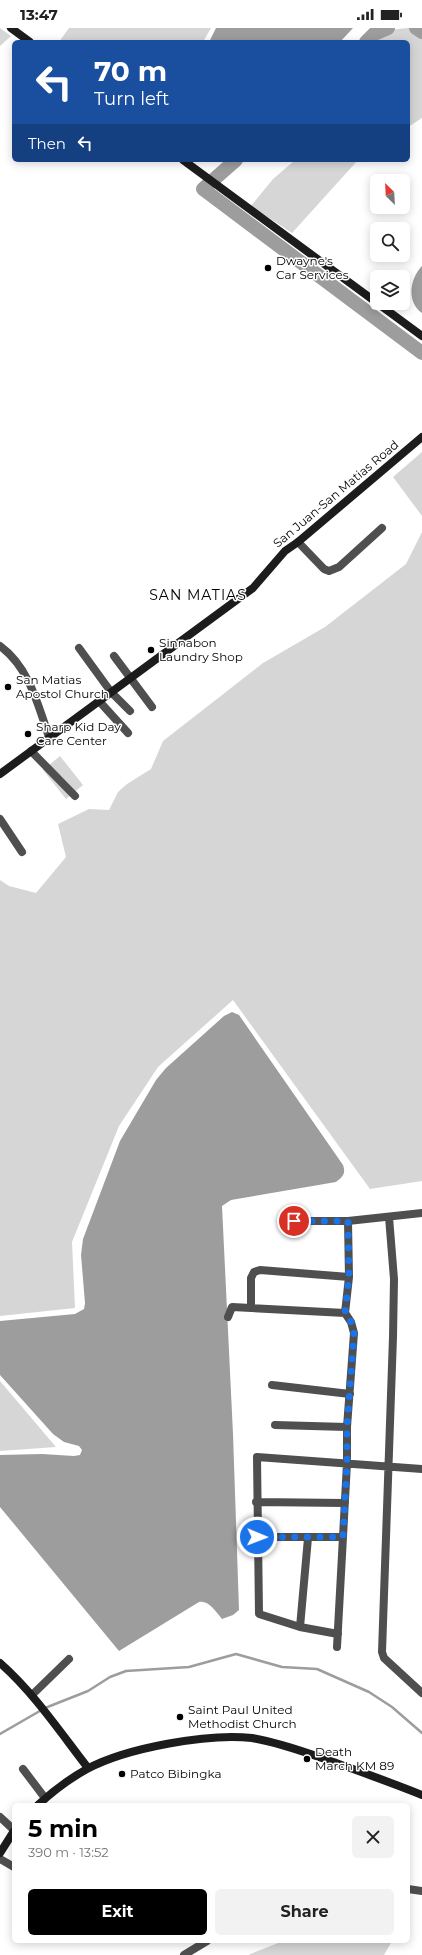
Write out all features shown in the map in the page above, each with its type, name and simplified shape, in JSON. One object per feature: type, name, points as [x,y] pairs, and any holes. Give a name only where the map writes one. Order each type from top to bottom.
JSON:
[{"type":"main road","points":[[11,28],[27,40]]},
{"type":"main road","points":[[185,162],[422,336]]},
{"type":"main road","name":"San Juan-San Matias Road","points":[[0,774],[99,700],[254,588],[285,551],[298,542],[422,437]]},
{"type":"main road","points":[[0,1663],[38,1703],[88,1768]]},
{"type":"main road","points":[[40,1803],[64,1783],[88,1768],[141,1750],[203,1738],[252,1738],[305,1752],[422,1795]]},
{"type":"main road","points":[[0,1853],[12,1833]]},
{"type":"street","points":[[298,542],[324,569],[329,571],[339,567],[382,528]]},
{"type":"street","points":[[0,646],[15,659],[23,669],[49,737]]},
{"type":"street","points":[[79,648],[111,692],[130,711]]},
{"type":"street","points":[[114,656],[152,707]]},
{"type":"street","points":[[99,700],[128,733]]},
{"type":"street","points":[[31,751],[75,796]]},
{"type":"street","points":[[0,819],[22,852]]},
{"type":"street","points":[[294,1221],[348,1221],[422,1213]]},
{"type":"street","points":[[389,1217],[394,1279],[382,1652],[384,1658],[422,1693]]},
{"type":"street","points":[[337,1647],[347,1463],[347,1427],[354,1333],[351,1322],[345,1313],[349,1276],[348,1221]]},
{"type":"street","points":[[251,1308],[251,1278],[254,1272],[260,1270],[349,1276]]},
{"type":"street","points":[[228,1317],[232,1308],[345,1313]]},
{"type":"street","points":[[272,1385],[350,1394]]},
{"type":"street","points":[[275,1425],[347,1427]]},
{"type":"street","points":[[338,1634],[300,1627],[259,1614],[256,1502],[257,1457],[422,1469]]},
{"type":"street","points":[[256,1502],[345,1503]]},
{"type":"street","points":[[257,1537],[343,1537]]},
{"type":"street","points":[[300,1627],[308,1538]]},
{"type":"street","points":[[32,1696],[69,1659]]},
{"type":"street","points":[[23,1769],[45,1798]]},
{"type":"street","points":[[0,1816],[12,1828]]},
{"type":"street","points":[[0,1859],[12,1866]]},
{"type":"street","points":[[410,1890],[422,1891]]},
{"type":"street","points":[[184,1955],[204,1943]]},
{"type":"shaded area","points":[[0,28],[11,36],[0,46]]},
{"type":"shaded area","points":[[69,28],[211,28],[204,40],[60,40]]},
{"type":"shaded area","points":[[216,28],[353,28],[342,40],[210,40]]},
{"type":"shaded area","points":[[411,28],[422,36],[422,118],[410,126],[410,40],[372,40],[389,31]]},
{"type":"shaded area","points":[[293,162],[356,162],[292,233],[251,206],[273,179]]},
{"type":"shaded area","points":[[422,266],[422,313],[414,303],[412,290],[415,277]]},
{"type":"shaded area","points":[[422,452],[422,516],[393,477]]},
{"type":"shaded area","points":[[422,532],[422,1181],[370,1189],[233,1000],[158,1067],[119,1126],[72,1242],[75,1308],[0,1316],[0,880],[9,886],[36,893],[66,857],[58,824],[89,809],[109,810],[118,792],[127,784],[151,769],[163,741],[263,663],[325,627],[406,564]]},
{"type":"shaded area","points":[[60,756],[83,785],[66,799],[43,770]]},
{"type":"shaded area","points":[[232,1012],[239,1015],[343,1165],[344,1173],[336,1182],[231,1200],[222,1206],[233,1434],[239,1610],[233,1615],[222,1619],[209,1605],[199,1602],[119,1651],[0,1507],[0,1455],[42,1454],[74,1456],[80,1455],[82,1450],[79,1446],[64,1442],[53,1434],[0,1375],[0,1321],[75,1314],[84,1309],[85,1303],[81,1255],[83,1239],[120,1141],[156,1080],[166,1068],[224,1016]]},
{"type":"shaded area","points":[[0,1381],[56,1447],[0,1451]]},
{"type":"shaded area","points":[[278,1943],[391,1943],[384,1955],[248,1955]]},
{"type":"waterway","points":[[368,40],[374,34],[388,28]]},
{"type":"waterway","points":[[416,28],[422,32]]},
{"type":"waterway","points":[[234,162],[203,189],[422,353]]},
{"type":"waterway","points":[[0,1734],[45,1708],[88,1691],[110,1677],[126,1671],[189,1667],[236,1654],[282,1667],[317,1669],[369,1692],[392,1707],[422,1733]]},
{"type":"place","name":"Dwayne's Car Services","points":[[268,268]]},
{"type":"place","name":"Sinnabon Laundry Shop","points":[[151,650]]},
{"type":"place","name":"San Matias Apostol Church","points":[[8,687]]},
{"type":"place","name":"Sharp Kid Day Care Center","points":[[28,734]]},
{"type":"place","name":"Saint Paul United Methodist Church","points":[[180,1717]]},
{"type":"place","name":"Death March KM 89","points":[[307,1759]]},
{"type":"place","name":"Patco Bibingka","points":[[122,1774]]},
{"type":"district","name":"SAN MATIAS","points":[[198,595]]},
{"type":"route","points":[[257,1537],[343,1537],[347,1463],[347,1427],[354,1333],[351,1322],[345,1313],[349,1276],[348,1221],[294,1221]]}]
